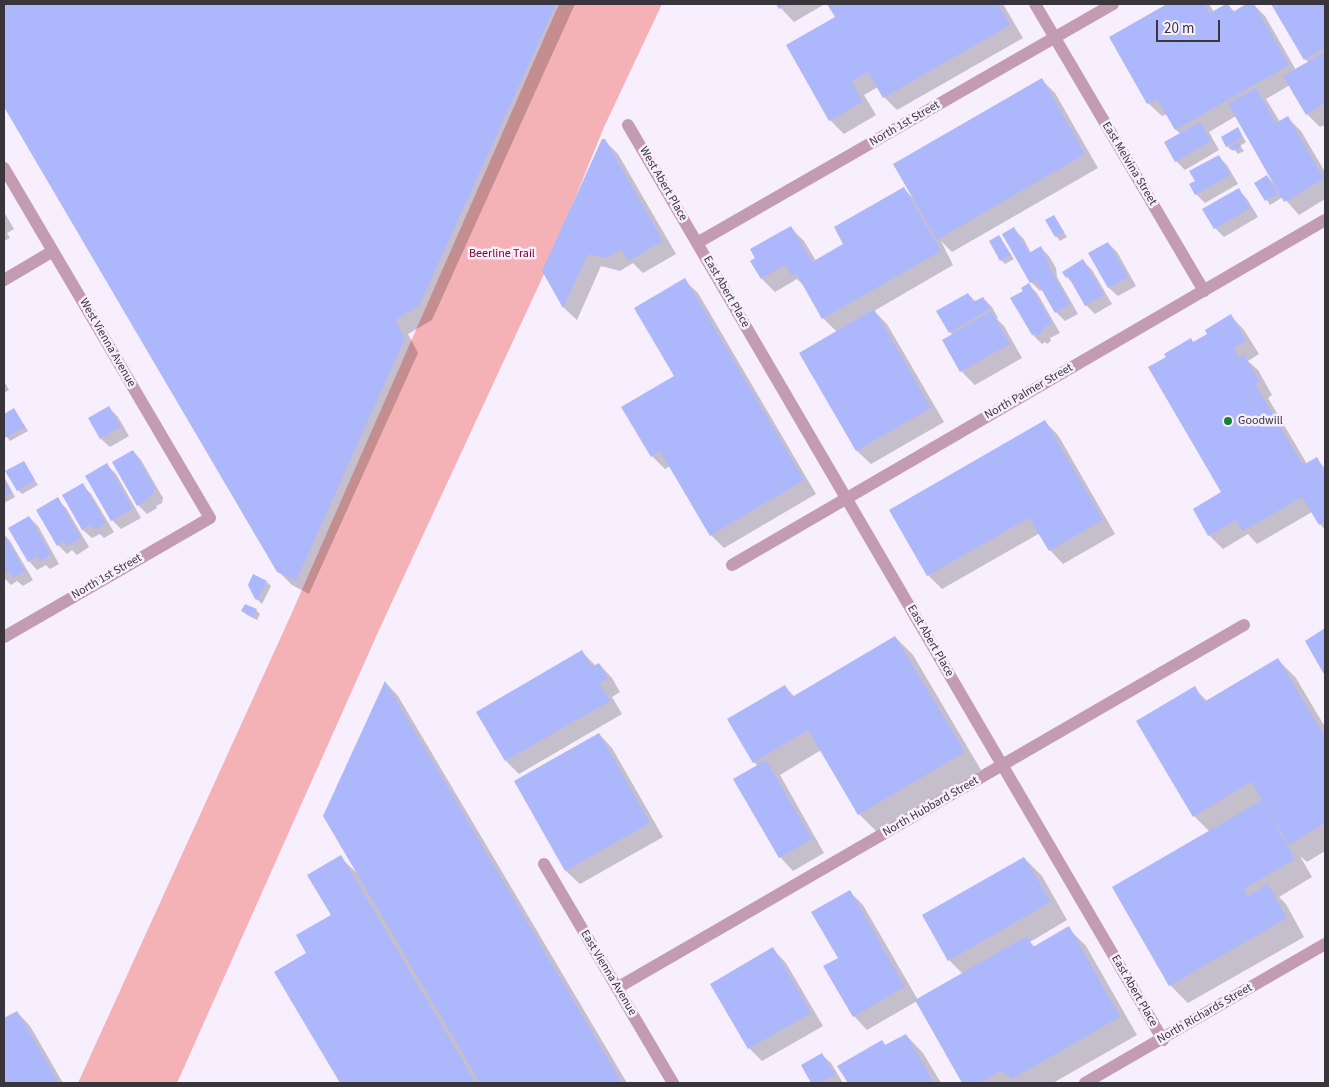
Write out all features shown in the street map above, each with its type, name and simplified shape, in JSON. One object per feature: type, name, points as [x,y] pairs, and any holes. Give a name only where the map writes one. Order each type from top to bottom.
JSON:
[{"type":"street","name":"East Melvina Street","points":[[1035,4],[1204,291]]},
{"type":"street","name":"North 1st Street","points":[[697,243],[1113,4]]},
{"type":"street","name":"West Abert Place","points":[[628,125],[697,243]]},
{"type":"street","name":"West Vienna Avenue","points":[[4,168],[210,518]]},
{"type":"street","name":"North Palmer Street","points":[[732,565],[1325,220]]},
{"type":"street","name":"East Abert Place","points":[[697,243],[1162,1040]]},
{"type":"street","points":[[4,280],[53,251]]},
{"type":"street","name":"North 1st Street","points":[[4,637],[210,518]]},
{"type":"street","name":"North Hubbard Street","points":[[617,988],[1244,625]]},
{"type":"street","name":"East Vienna Avenue","points":[[544,864],[673,1083]]},
{"type":"street","name":"North Richards Street","points":[[1085,1083],[1325,944]]},
{"type":"green space","name":"Beerline Trail","points":[[559,4],[662,4],[604,127],[545,272],[379,630],[177,1083],[78,1083],[290,617]]},
{"type":"building","points":[[4,4],[556,4],[419,306],[395,320],[405,338],[296,581],[277,572],[4,107]]},
{"type":"building","points":[[776,4],[789,4],[779,9]]},
{"type":"building","points":[[827,4],[998,4],[1010,25],[883,98],[868,72],[852,81],[863,102],[829,121],[786,45],[835,17]]},
{"type":"building","points":[[1167,4],[1205,4],[1210,13],[1226,4],[1228,4],[1233,12],[1246,4],[1254,4],[1289,65],[1175,130],[1157,99],[1147,104],[1109,37]]},
{"type":"building","points":[[1271,4],[1325,4],[1325,47],[1304,60]]},
{"type":"building","points":[[1325,52],[1325,103],[1306,115],[1283,76]]},
{"type":"building","points":[[1042,78],[1085,154],[937,240],[893,164]]},
{"type":"building","points":[[1256,88],[1276,123],[1288,116],[1324,179],[1284,202],[1228,104]]},
{"type":"building","points":[[1200,122],[1211,141],[1175,162],[1164,142]]},
{"type":"building","points":[[1238,127],[1243,137],[1226,147],[1221,137]]},
{"type":"building","points":[[602,139],[605,139],[663,241],[628,261],[621,249],[606,258],[588,254],[563,308],[542,271]]},
{"type":"building","points":[[1238,142],[1241,147],[1233,151],[1231,146]]},
{"type":"building","points":[[1219,155],[1230,175],[1195,195],[1189,184],[1195,181],[1189,171]]},
{"type":"building","points":[[1267,175],[1278,194],[1265,201],[1254,183]]},
{"type":"building","points":[[904,187],[941,251],[822,319],[796,273],[792,276],[785,265],[761,279],[750,261],[755,258],[750,249],[791,226],[812,262],[843,244],[834,227]]},
{"type":"building","points":[[1239,188],[1250,208],[1214,229],[1202,209]]},
{"type":"building","points":[[1054,215],[1064,232],[1055,237],[1045,220]]},
{"type":"building","points":[[1014,227],[1029,253],[1041,246],[1049,267],[1070,304],[1055,313],[1036,280],[1030,283],[1002,234]]},
{"type":"building","points":[[999,235],[1011,255],[1000,261],[989,241]]},
{"type":"building","points":[[1108,242],[1128,277],[1108,288],[1088,253]]},
{"type":"building","points":[[1083,259],[1104,295],[1085,306],[1068,276],[1066,278],[1062,272]]},
{"type":"building","points":[[685,278],[804,480],[710,536],[660,451],[651,457],[621,407],[674,376],[634,308]]},
{"type":"building","points":[[1029,283],[1052,323],[1042,329],[1043,332],[1037,336],[1035,333],[1032,335],[1010,298],[1023,291],[1021,288]]},
{"type":"building","points":[[968,293],[973,302],[983,297],[990,309],[949,333],[936,311]]},
{"type":"building","points":[[874,309],[931,408],[856,451],[799,353]]},
{"type":"building","points":[[991,311],[1010,344],[960,372],[942,340]]},
{"type":"building","name":"Goodwill","points":[[1231,314],[1246,341],[1234,348],[1239,358],[1244,355],[1260,382],[1255,384],[1303,465],[1317,457],[1325,472],[1325,521],[1319,525],[1302,497],[1243,531],[1236,520],[1208,536],[1193,509],[1221,492],[1148,367],[1166,357],[1164,354],[1191,338],[1193,342],[1207,334],[1205,330]]},
{"type":"building","points":[[109,406],[121,427],[100,439],[88,418]]},
{"type":"building","points":[[14,408],[25,427],[5,438],[4,414]]},
{"type":"building","points":[[1045,420],[1103,520],[1049,551],[1029,518],[927,576],[889,510]]},
{"type":"building","points":[[133,450],[155,488],[153,494],[148,497],[149,499],[137,506],[112,462]]},
{"type":"building","points":[[24,461],[35,480],[17,491],[5,471]]},
{"type":"building","points":[[107,463],[133,509],[111,521],[85,476]]},
{"type":"building","points":[[4,477],[12,492],[4,497]]},
{"type":"building","points":[[83,483],[106,523],[94,530],[91,525],[82,530],[62,495]]},
{"type":"building","points":[[58,497],[81,538],[67,546],[64,541],[57,546],[36,510]]},
{"type":"building","points":[[29,516],[51,555],[40,561],[37,556],[28,562],[8,528]]},
{"type":"building","points":[[4,534],[25,571],[13,578],[9,572],[4,575]]},
{"type":"building","points":[[253,574],[267,581],[258,600],[255,599],[248,585]]},
{"type":"building","points":[[245,604],[257,609],[253,617],[241,611]]},
{"type":"building","points":[[1325,628],[1325,676],[1305,641]]},
{"type":"building","points":[[895,636],[965,752],[858,815],[808,730],[753,763],[727,719],[785,685],[792,697]]},
{"type":"building","points":[[582,650],[592,667],[599,663],[608,678],[600,683],[610,701],[505,761],[476,712]]},
{"type":"building","points":[[1278,658],[1325,737],[1325,823],[1289,845],[1264,804],[1295,859],[1244,889],[1248,896],[1268,884],[1287,918],[1169,986],[1112,887],[1262,800],[1251,782],[1193,817],[1136,721],[1195,686],[1204,702]]},
{"type":"building","points":[[385,681],[622,1083],[480,1083],[323,816]]},
{"type":"building","points":[[599,733],[650,823],[565,871],[514,781]]},
{"type":"building","points":[[766,760],[812,839],[779,858],[733,779]]},
{"type":"building","points":[[341,855],[476,1083],[340,1083],[274,972],[306,953],[296,935],[331,915],[307,875]]},
{"type":"building","points":[[1024,857],[1051,902],[948,961],[922,915]]},
{"type":"building","points":[[850,890],[905,987],[853,1017],[823,966],[838,958],[811,912]]},
{"type":"building","points":[[1069,926],[1120,1017],[1012,1079],[1001,1071],[980,1083],[962,1083],[915,1000],[1027,936],[1033,947]]},
{"type":"building","points":[[773,947],[811,1013],[748,1049],[710,984]]},
{"type":"building","points":[[17,1011],[59,1083],[4,1083],[4,1018]]},
{"type":"building","points":[[906,1034],[934,1083],[848,1083],[837,1066],[882,1040],[885,1045]]},
{"type":"building","points":[[822,1053],[835,1075],[820,1083],[811,1083],[801,1065]]},
{"type":"place","name":"Goodwill","points":[[1228,421]]}]
